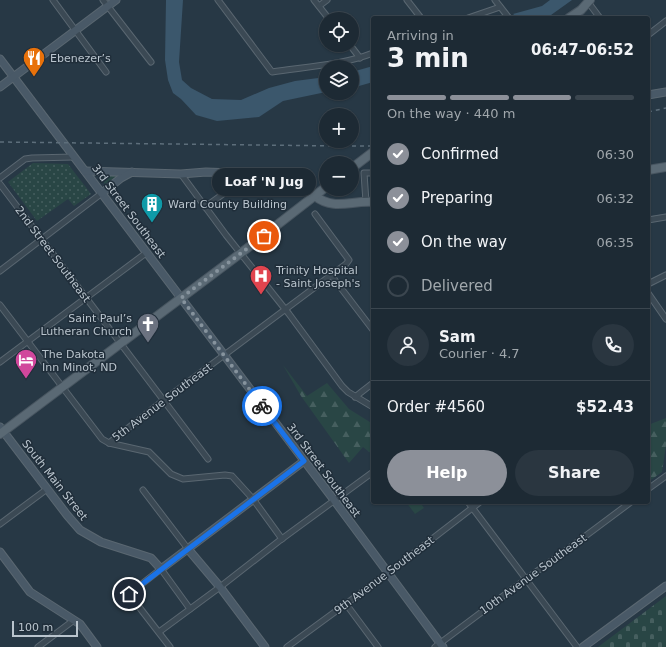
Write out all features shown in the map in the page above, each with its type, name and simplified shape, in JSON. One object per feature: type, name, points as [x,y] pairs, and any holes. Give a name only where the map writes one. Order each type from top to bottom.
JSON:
[{"type":"main road","points":[[572,16],[581,10],[589,1]]},
{"type":"main road","points":[[359,163],[371,154]]},
{"type":"main road","points":[[650,170],[666,167]]},
{"type":"main road","points":[[1,431],[120,344],[319,193]]},
{"type":"main road","points":[[315,196],[321,200],[343,205],[369,202]]},
{"type":"street","points":[[52,0],[106,72]]},
{"type":"street","points":[[0,87],[75,30],[105,3],[116,0]]},
{"type":"street","points":[[218,0],[272,72],[360,58],[371,54]]},
{"type":"street","points":[[314,0],[324,12]]},
{"type":"street","points":[[319,6],[327,0]]},
{"type":"street","points":[[407,0],[419,16]]},
{"type":"street","points":[[495,0],[507,16]]},
{"type":"street","points":[[589,1],[599,16]]},
{"type":"street","points":[[105,3],[151,62]]},
{"type":"street","points":[[474,16],[500,7]]},
{"type":"street","points":[[650,33],[666,21]]},
{"type":"street","points":[[355,52],[360,58]]},
{"type":"street","name":"3rd Street Southeast","points":[[0,59],[334,500],[440,646]]},
{"type":"street","points":[[650,95],[666,92]]},
{"type":"street","points":[[0,178],[26,159],[74,157]]},
{"type":"street","points":[[85,171],[181,174],[206,172],[280,173],[294,176],[301,181],[315,196]]},
{"type":"street","points":[[0,271],[132,172]]},
{"type":"street","points":[[205,207],[237,184],[237,178],[233,173]]},
{"type":"street","points":[[369,202],[364,173],[371,173]]},
{"type":"street","points":[[181,174],[342,386],[348,392],[371,407]]},
{"type":"street","name":"2nd Street Southeast","points":[[0,184],[208,459]]},
{"type":"street","name":"5th Avenue Southeast","points":[[109,443],[346,264],[349,260],[315,214]]},
{"type":"street","points":[[650,220],[666,217]]},
{"type":"street","points":[[0,362],[146,253]]},
{"type":"street","points":[[331,275],[371,327]]},
{"type":"street","points":[[650,283],[666,275]]},
{"type":"street","points":[[650,296],[666,319]]},
{"type":"street","points":[[0,305],[102,439],[109,443],[150,452],[170,474],[183,479],[225,475],[232,476],[253,499],[282,539]]},
{"type":"street","points":[[355,397],[371,385]]},
{"type":"street","name":"South Main Street","points":[[1,431],[80,530],[101,542],[151,558],[161,569],[190,609]]},
{"type":"street","points":[[170,647],[129,594],[304,461]]},
{"type":"street","points":[[159,632],[371,473]]},
{"type":"street","points":[[650,488],[666,476]]},
{"type":"street","points":[[0,524],[47,489]]},
{"type":"street","points":[[143,490],[188,549],[220,587],[264,647]]},
{"type":"street","points":[[469,504],[577,647]]},
{"type":"street","name":"9th Avenue Southeast","points":[[287,647],[388,573],[477,504]]},
{"type":"street","name":"10th Avenue Southeast","points":[[440,646],[526,579],[628,504]]},
{"type":"street","points":[[0,552],[30,592],[80,624],[97,647]]},
{"type":"street","points":[[583,647],[666,586]]},
{"type":"street","points":[[346,604],[378,647]]},
{"type":"street","points":[[38,647],[74,620]]},
{"type":"green space","points":[[33,163],[68,164],[91,194],[74,206],[68,199],[37,221],[8,182]]},
{"type":"green space","points":[[97,174],[119,175],[105,184]]},
{"type":"green space","points":[[283,365],[307,396],[327,383],[349,409],[371,423],[371,453],[363,447],[349,463],[301,396]]},
{"type":"green space","points":[[666,418],[666,445],[662,472],[650,481],[650,424]]},
{"type":"green space","points":[[408,504],[421,504],[424,508],[415,514]]},
{"type":"green space","points":[[666,596],[666,647],[598,647]]},
{"type":"water","points":[[166,0],[183,0],[179,62],[182,80],[191,88],[212,99],[241,100],[269,88],[295,81],[319,78],[319,93],[283,101],[259,117],[217,121],[196,115],[173,93],[168,80],[165,60]]},
{"type":"water","points":[[550,0],[572,0],[548,16],[516,16],[513,14],[542,6]]},
{"type":"water","points":[[371,67],[371,83],[359,86],[359,70]]},
{"type":"railway","points":[[650,112],[666,108]]},
{"type":"railway","points":[[0,142],[371,146]]},
{"type":"way so far","points":[[262,406],[181,298],[264,236]]},
{"type":"place","name":"Ebenezer’s","points":[[34,78]]},
{"type":"place","name":"Ward County Building","points":[[152,224]]},
{"type":"place","name":"Loaf 'N Jug","points":[[264,236]]},
{"type":"place","name":"Trinity Hospital - Saint Joseph's","points":[[261,296]]},
{"type":"place","name":"Saint Paul’s Lutheran Church","points":[[148,344]]},
{"type":"place","name":"The Dakota Inn Minot, ND","points":[[26,380]]},
{"type":"route","points":[[129,594],[304,461],[262,406]]}]
